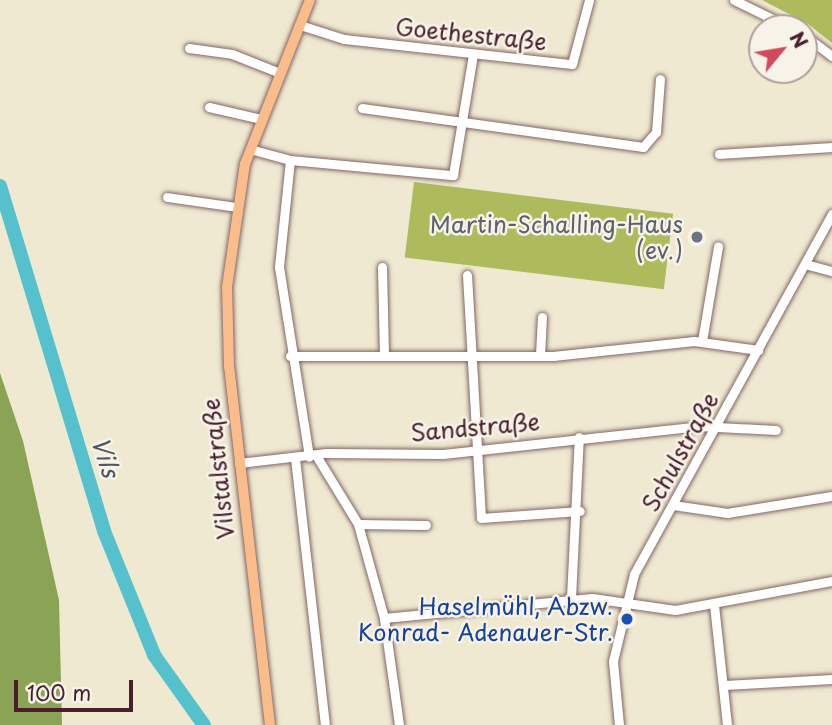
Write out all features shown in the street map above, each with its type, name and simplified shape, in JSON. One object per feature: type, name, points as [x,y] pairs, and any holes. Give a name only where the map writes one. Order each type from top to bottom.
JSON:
[{"type":"main road","name":"Vilstalstraße","points":[[270,725],[239,463],[227,330],[236,207],[250,149],[310,0]]},
{"type":"street","name":"Goethestraße","points":[[300,25],[344,39],[572,64],[589,0]]},
{"type":"street","points":[[734,0],[762,14]]},
{"type":"street","points":[[189,48],[232,54],[280,73]]},
{"type":"street","points":[[250,149],[290,160],[453,175],[473,54]]},
{"type":"street","points":[[362,108],[463,126],[643,147],[656,132],[660,79]]},
{"type":"street","points":[[209,107],[261,119]]},
{"type":"street","points":[[719,154],[832,148]]},
{"type":"street","points":[[290,160],[279,267],[290,356],[313,457],[358,524],[384,618],[399,725]]},
{"type":"street","points":[[167,197],[236,207]]},
{"type":"street","name":"Schulstraße","points":[[619,725],[613,661],[634,575],[832,214]]},
{"type":"street","points":[[702,341],[718,246]]},
{"type":"street","points":[[805,264],[832,271]]},
{"type":"street","points":[[382,267],[384,356]]},
{"type":"street","points":[[467,275],[467,357],[481,518],[580,511]]},
{"type":"street","points":[[540,355],[542,317]]},
{"type":"street","points":[[290,356],[540,355],[702,341],[758,350]]},
{"type":"street","name":"Sandstraße","points":[[239,463],[313,457],[443,454],[475,446],[716,428],[776,430]]},
{"type":"street","points":[[571,598],[580,511],[579,437]]},
{"type":"street","points":[[295,458],[325,725]]},
{"type":"street","points":[[673,505],[727,513],[832,496]]},
{"type":"street","points":[[358,524],[426,525]]},
{"type":"street","points":[[384,618],[571,598],[675,610],[714,606],[832,581]]},
{"type":"street","points":[[714,606],[725,685],[727,725]]},
{"type":"street","points":[[725,685],[832,679]]},
{"type":"green space","points":[[762,0],[832,0],[832,43],[818,32],[818,14],[789,14]]},
{"type":"green space","points":[[414,182],[673,214],[664,289],[405,257]]},
{"type":"green space","points":[[0,373],[23,441],[59,600],[62,725],[0,725]]},
{"type":"waterway","name":"Vils","points":[[0,186],[104,531],[154,655],[204,725]]},
{"type":"place","name":"Martin-Schalling-Haus (ev.)","points":[[697,237]]},
{"type":"place","name":"Haselmühl, Abzw. Konrad- Adenauer-Str.","points":[[627,619]]}]
